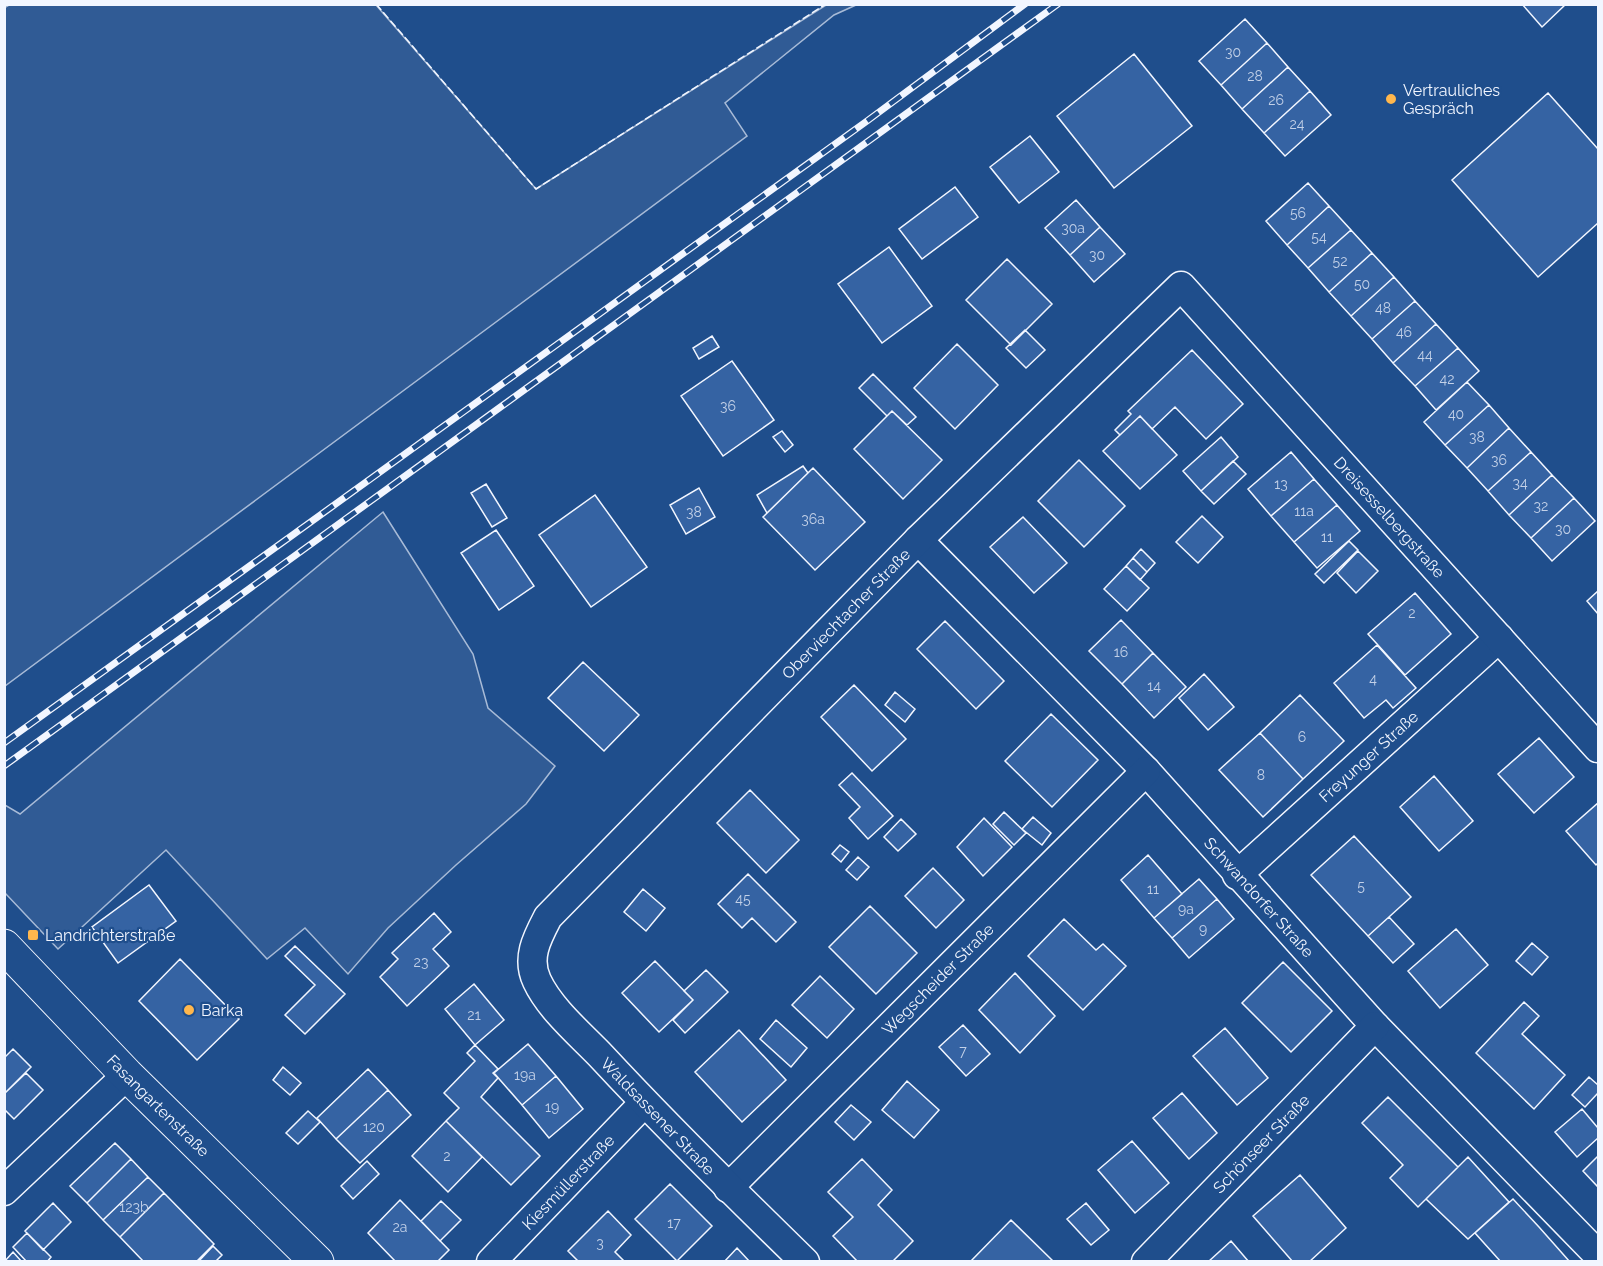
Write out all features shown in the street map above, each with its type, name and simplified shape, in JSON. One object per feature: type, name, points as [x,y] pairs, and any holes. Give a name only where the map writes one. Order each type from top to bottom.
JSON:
[{"type":"street","name":"Oberviechtacher Straße","points":[[531,957],[536,940],[548,917],[918,540],[1181,286]]},
{"type":"street","name":"Dreisesselbergstraße","points":[[1181,286],[1599,748]]},
{"type":"street","name":"Schwandorfer Straße","points":[[918,540],[1146,771],[1375,1026],[1599,1255]]},
{"type":"street","name":"Freyunger Straße","points":[[1237,874],[1499,638]]},
{"type":"street","name":"Wegscheider Straße","points":[[728,1188],[1146,771]]},
{"type":"street","name":"Fasangartenstraße","points":[[4,946],[127,1075],[316,1262]]},
{"type":"street","name":"Waldsassener Straße","points":[[531,957],[536,980],[549,1000],[644,1103],[805,1262]]},
{"type":"street","name":"Schönseer Straße","points":[[1146,1262],[1375,1026]]},
{"type":"street","points":[[4,1191],[127,1075]]},
{"type":"street","name":"Kiesmüllerstraße","points":[[491,1262],[644,1103]]},
{"type":"shaded area","points":[[9,5],[376,5],[536,189],[826,5],[856,5],[834,15],[725,103],[747,136],[5,686],[4,8]]},
{"type":"shaded area","points":[[383,512],[473,654],[488,708],[555,766],[526,804],[388,928],[348,974],[305,928],[267,959],[166,850],[58,949],[5,893],[5,805],[20,814]]},
{"type":"building","points":[[1522,4],[1566,4],[1542,27]]},
{"type":"building","points":[[1245,19],[1267,43],[1221,85],[1199,61]]},
{"type":"building","points":[[1267,43],[1288,67],[1242,109],[1221,85]]},
{"type":"building","points":[[1134,54],[1192,126],[1114,188],[1057,116]]},
{"type":"building","points":[[1288,67],[1310,91],[1264,133],[1242,109]]},
{"type":"building","points":[[1310,91],[1331,115],[1285,156],[1264,133]]},
{"type":"building","points":[[1548,93],[1598,149],[1598,223],[1538,277],[1452,180]]},
{"type":"building","points":[[1030,136],[1059,172],[1019,203],[990,167]]},
{"type":"building","points":[[1308,183],[1329,206],[1287,245],[1266,221]]},
{"type":"building","points":[[955,187],[978,217],[922,259],[899,229]]},
{"type":"building","points":[[1076,200],[1100,227],[1070,255],[1045,228]]},
{"type":"building","points":[[1329,206],[1351,230],[1308,268],[1287,245]]},
{"type":"building","points":[[1100,227],[1125,254],[1094,282],[1070,255]]},
{"type":"building","points":[[1351,230],[1372,253],[1329,292],[1308,268]]},
{"type":"building","points":[[889,247],[932,306],[882,343],[838,284]]},
{"type":"building","points":[[1372,253],[1394,277],[1351,316],[1329,292]]},
{"type":"building","points":[[1007,259],[1052,304],[1011,345],[966,300]]},
{"type":"building","points":[[1394,277],[1415,301],[1372,339],[1351,316]]},
{"type":"building","points":[[1415,301],[1436,324],[1393,363],[1372,339]]},
{"type":"building","points":[[1436,324],[1458,348],[1415,386],[1393,363]]},
{"type":"building","points":[[1025,330],[1045,350],[1026,368],[1006,348]]},
{"type":"building","points":[[712,336],[719,347],[699,359],[693,348]]},
{"type":"building","points":[[957,344],[998,385],[955,429],[914,388]]},
{"type":"building","points":[[1458,348],[1479,371],[1436,410],[1415,386]]},
{"type":"building","points":[[1192,350],[1243,404],[1206,439],[1175,407],[1152,429],[1140,416],[1120,435],[1115,430],[1131,414],[1128,411]]},
{"type":"building","points":[[732,361],[774,420],[723,456],[681,396]]},
{"type":"building","points":[[873,374],[916,417],[907,425],[892,411],[887,416],[859,388]]},
{"type":"building","points":[[1467,382],[1489,405],[1445,445],[1424,422]]},
{"type":"building","points":[[1489,405],[1509,428],[1467,468],[1445,445]]},
{"type":"building","points":[[892,411],[942,460],[903,499],[854,449]]},
{"type":"building","points":[[1140,416],[1177,455],[1140,489],[1103,451]]},
{"type":"building","points":[[1509,428],[1531,452],[1488,491],[1467,468]]},
{"type":"building","points":[[782,431],[793,445],[785,452],[773,437]]},
{"type":"building","points":[[1221,437],[1238,457],[1201,491],[1183,471]]},
{"type":"building","points":[[1291,452],[1314,479],[1271,516],[1248,489]]},
{"type":"building","points":[[1531,452],[1552,475],[1509,515],[1488,491]]},
{"type":"building","points":[[1079,460],[1125,506],[1084,547],[1038,501]]},
{"type":"building","points":[[1233,461],[1246,474],[1214,504],[1201,491]]},
{"type":"building","points":[[803,466],[808,473],[767,513],[757,495]]},
{"type":"building","points":[[813,468],[865,522],[815,570],[763,517]]},
{"type":"building","points":[[1552,475],[1574,498],[1531,538],[1509,515]]},
{"type":"building","points":[[1314,479],[1337,505],[1294,542],[1271,516]]},
{"type":"building","points":[[486,484],[507,518],[492,527],[471,493]]},
{"type":"building","points":[[699,488],[715,517],[686,534],[670,505]]},
{"type":"building","points":[[595,495],[647,567],[591,607],[539,535]]},
{"type":"building","points":[[1574,498],[1595,521],[1552,561],[1531,538]]},
{"type":"building","points":[[1337,505],[1360,531],[1317,568],[1294,542]]},
{"type":"building","points":[[1202,516],[1223,537],[1198,563],[1176,542]]},
{"type":"building","points":[[1023,517],[1067,563],[1034,593],[990,547]]},
{"type":"building","points":[[496,530],[534,586],[499,610],[461,553]]},
{"type":"building","points":[[1349,541],[1358,550],[1324,583],[1315,574]]},
{"type":"building","points":[[1141,549],[1155,563],[1147,572],[1133,558]]},
{"type":"building","points":[[1358,551],[1378,571],[1356,593],[1337,573]]},
{"type":"building","points":[[1133,558],[1147,572],[1140,580],[1126,566]]},
{"type":"building","points":[[1126,566],[1149,588],[1127,611],[1104,589]]},
{"type":"building","points":[[1598,591],[1598,614],[1587,601]]},
{"type":"building","points":[[1415,593],[1451,634],[1405,675],[1368,634]]},
{"type":"building","points":[[1121,620],[1153,653],[1122,684],[1089,651]]},
{"type":"building","points":[[945,621],[1004,681],[976,709],[917,649]]},
{"type":"building","points":[[1377,645],[1416,688],[1393,708],[1386,700],[1364,718],[1334,683]]},
{"type":"building","points":[[1153,653],[1186,687],[1154,718],[1122,684]]},
{"type":"building","points":[[583,662],[639,715],[604,751],[548,698]]},
{"type":"building","points":[[1204,674],[1234,707],[1208,730],[1179,698]]},
{"type":"building","points":[[854,685],[906,739],[872,771],[821,717]]},
{"type":"building","points":[[895,692],[915,709],[905,722],[885,705]]},
{"type":"building","points":[[1300,695],[1344,741],[1303,779],[1260,733]]},
{"type":"building","points":[[1051,714],[1098,760],[1052,807],[1005,761]]},
{"type":"building","points":[[1260,733],[1303,779],[1263,817],[1219,770]]},
{"type":"building","points":[[1539,738],[1574,777],[1534,813],[1498,774]]},
{"type":"building","points":[[852,773],[893,816],[868,839],[849,818],[860,807],[839,785]]},
{"type":"building","points":[[1434,776],[1473,821],[1439,851],[1400,807]]},
{"type":"building","points":[[750,790],[799,840],[766,873],[717,823]]},
{"type":"building","points":[[1598,803],[1598,863],[1596,865],[1566,831]]},
{"type":"building","points":[[1004,812],[1026,833],[1014,845],[993,824]]},
{"type":"building","points":[[1033,817],[1051,833],[1042,845],[1022,829]]},
{"type":"building","points":[[984,818],[1012,847],[983,876],[957,847]]},
{"type":"building","points":[[901,819],[916,834],[898,851],[884,837]]},
{"type":"building","points":[[1354,836],[1411,897],[1368,936],[1311,875]]},
{"type":"building","points":[[840,845],[849,852],[841,862],[832,854]]},
{"type":"building","points":[[1148,855],[1182,894],[1154,918],[1121,880]]},
{"type":"building","points":[[858,857],[869,867],[857,880],[846,870]]},
{"type":"building","points":[[933,868],[964,900],[936,928],[905,896]]},
{"type":"building","points":[[748,874],[796,922],[776,942],[752,918],[742,928],[718,904]]},
{"type":"building","points":[[1199,879],[1217,899],[1172,938],[1154,918]]},
{"type":"building","points":[[149,885],[176,921],[118,963],[92,927]]},
{"type":"building","points":[[643,889],[665,908],[646,931],[624,912]]},
{"type":"building","points":[[1217,899],[1234,919],[1189,958],[1172,938]]},
{"type":"building","points":[[870,906],[917,953],[876,994],[829,947]]},
{"type":"building","points":[[434,913],[451,932],[433,949],[449,966],[407,1006],[380,977],[398,959],[392,953]]},
{"type":"building","points":[[1389,917],[1414,944],[1393,963],[1368,936]]},
{"type":"building","points":[[1064,919],[1096,950],[1103,944],[1126,966],[1083,1010],[1028,956]]},
{"type":"building","points":[[1456,929],[1488,965],[1440,1008],[1408,971]]},
{"type":"building","points":[[1532,943],[1548,957],[1532,975],[1516,961]]},
{"type":"building","points":[[295,946],[345,994],[305,1034],[285,1015],[315,985],[285,956]]},
{"type":"building","name":"Barka","points":[[180,959],[239,1019],[197,1060],[139,1001]]},
{"type":"building","points":[[655,961],[693,1000],[659,1032],[622,993]]},
{"type":"building","points":[[1283,962],[1332,1011],[1291,1052],[1242,1003]]},
{"type":"building","points":[[706,970],[728,992],[685,1033],[673,1020],[693,1000],[684,991]]},
{"type":"building","points":[[1015,973],[1055,1016],[1020,1053],[979,1010]]},
{"type":"building","points":[[820,976],[854,1009],[827,1038],[792,1005]]},
{"type":"building","points":[[474,984],[504,1020],[475,1045],[445,1009]]},
{"type":"building","points":[[1524,1002],[1539,1016],[1522,1034],[1565,1075],[1534,1109],[1476,1053]]},
{"type":"building","points":[[776,1020],[807,1048],[791,1067],[760,1039]]},
{"type":"building","points":[[963,1025],[990,1054],[966,1076],[939,1047]]},
{"type":"building","points":[[1225,1028],[1268,1078],[1237,1105],[1193,1056]]},
{"type":"building","points":[[739,1030],[786,1080],[742,1122],[695,1072]]},
{"type":"building","points":[[528,1044],[556,1076],[522,1105],[494,1073]]},
{"type":"building","points":[[475,1045],[498,1069],[493,1073],[498,1078],[481,1097],[540,1156],[511,1185],[446,1121],[459,1108],[444,1093],[475,1061],[467,1053]]},
{"type":"building","points":[[13,1049],[31,1067],[4,1094],[4,1058]]},
{"type":"building","points":[[283,1067],[301,1083],[290,1095],[273,1080]]},
{"type":"building","points":[[368,1069],[388,1090],[336,1139],[317,1118]]},
{"type":"building","points":[[26,1073],[43,1090],[14,1119],[4,1109],[4,1094]]},
{"type":"building","points":[[556,1076],[583,1109],[549,1138],[522,1105]]},
{"type":"building","points":[[1589,1077],[1598,1085],[1598,1093],[1585,1107],[1572,1095]]},
{"type":"building","points":[[907,1081],[939,1110],[914,1138],[882,1110]]},
{"type":"building","points":[[388,1090],[411,1115],[360,1163],[336,1139]]},
{"type":"building","points":[[1182,1093],[1217,1133],[1189,1159],[1153,1118]]},
{"type":"building","points":[[1388,1097],[1458,1167],[1418,1207],[1390,1178],[1403,1165],[1362,1123]]},
{"type":"building","points":[[851,1105],[871,1122],[854,1140],[835,1122]]},
{"type":"building","points":[[1582,1109],[1598,1128],[1598,1138],[1577,1157],[1555,1132]]},
{"type":"building","points":[[308,1111],[320,1122],[298,1144],[286,1133]]},
{"type":"building","points":[[446,1121],[482,1157],[448,1192],[412,1156]]},
{"type":"building","points":[[1132,1141],[1169,1183],[1135,1213],[1098,1170]]},
{"type":"building","points":[[115,1143],[131,1159],[87,1203],[70,1186]]},
{"type":"building","points":[[1598,1156],[1598,1187],[1583,1171]]},
{"type":"building","points":[[1468,1157],[1509,1202],[1468,1239],[1426,1199]]},
{"type":"building","points":[[131,1159],[148,1177],[103,1220],[87,1203]]},
{"type":"building","points":[[862,1159],[892,1190],[878,1205],[913,1241],[892,1262],[858,1262],[833,1236],[853,1217],[828,1192]]},
{"type":"building","points":[[367,1161],[379,1174],[353,1199],[341,1186]]},
{"type":"building","points":[[1300,1175],[1346,1228],[1309,1262],[1293,1262],[1253,1216]]},
{"type":"building","points":[[148,1177],[164,1193],[120,1237],[103,1220]]},
{"type":"building","points":[[670,1184],[712,1226],[677,1261],[635,1219]]},
{"type":"building","points":[[164,1193],[214,1244],[196,1262],[144,1262],[120,1237]]},
{"type":"building","points":[[1513,1199],[1570,1262],[1501,1262],[1475,1233]]},
{"type":"building","points":[[400,1200],[449,1250],[437,1262],[396,1262],[368,1233]]},
{"type":"building","points":[[441,1201],[461,1220],[440,1241],[421,1221]]},
{"type":"building","points":[[53,1203],[71,1222],[43,1250],[25,1231]]},
{"type":"building","points":[[1086,1203],[1109,1230],[1091,1245],[1067,1219]]},
{"type":"building","points":[[608,1211],[631,1235],[615,1252],[625,1262],[579,1262],[568,1251]]},
{"type":"building","points":[[1011,1220],[1054,1262],[970,1262]]},
{"type":"building","points":[[27,1233],[51,1257],[47,1262],[27,1262],[13,1247]]},
{"type":"building","points":[[1231,1241],[1249,1262],[1208,1262]]},
{"type":"building","points":[[213,1246],[222,1255],[215,1262],[198,1262]]},
{"type":"building","points":[[737,1248],[750,1262],[724,1262]]},
{"type":"building","points":[[13,1252],[22,1262],[4,1262]]},
{"type":"railway","points":[[4,743],[867,121],[1025,4]]},
{"type":"railway","points":[[4,766],[1058,4]]},
{"type":"fence","points":[[376,4],[536,189],[826,4]]},
{"type":"place","name":"Vertrauliches Gespräch","points":[[1391,99]]},
{"type":"place","name":"Landrichterstraße","points":[[33,935]]},
{"type":"place","name":"Barka","points":[[189,1010]]}]
